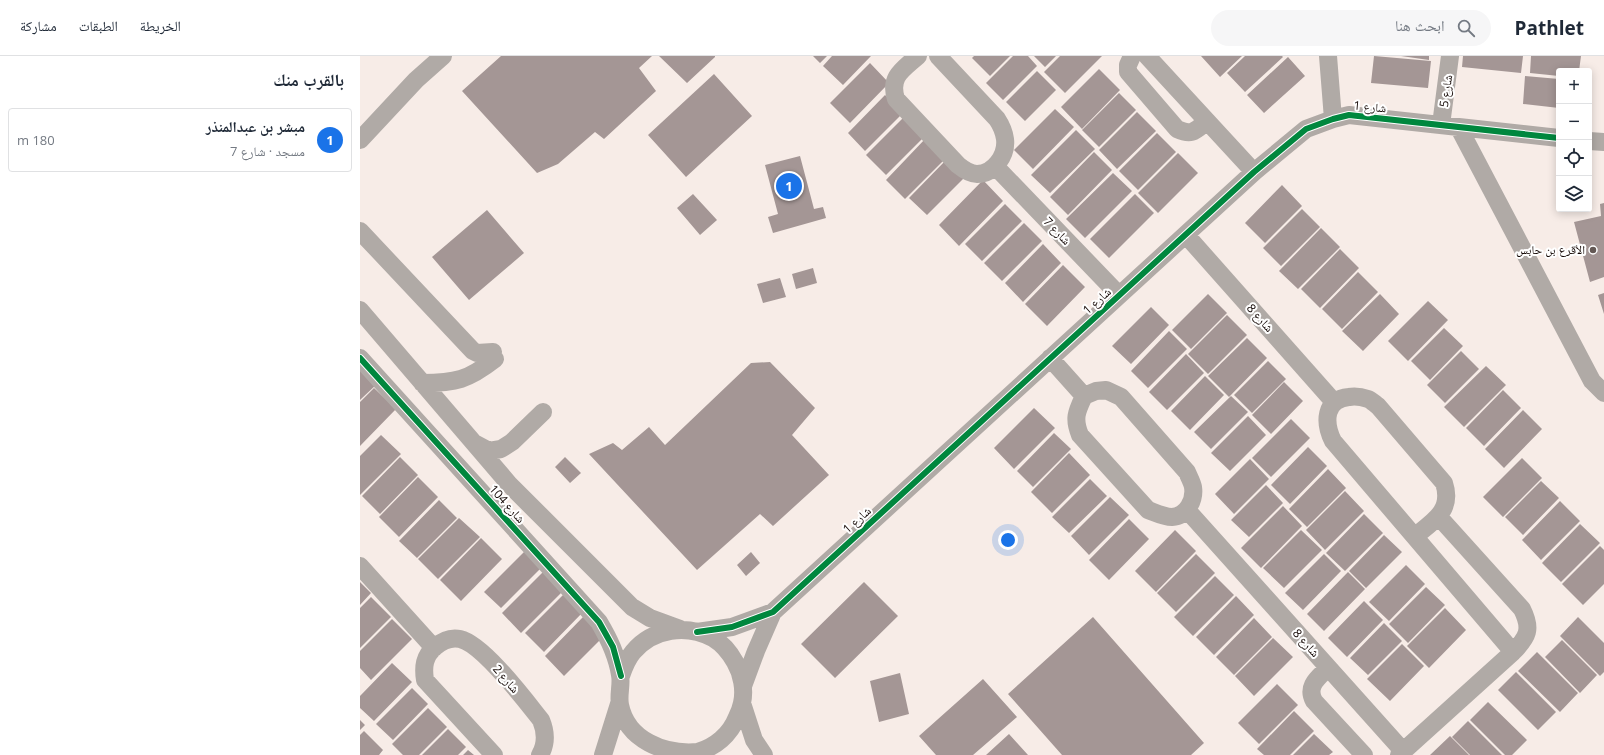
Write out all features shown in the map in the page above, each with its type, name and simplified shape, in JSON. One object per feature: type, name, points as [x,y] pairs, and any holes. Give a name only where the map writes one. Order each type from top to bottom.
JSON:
[{"type":"street","points":[[360,140],[416,80],[443,56]]},
{"type":"street","points":[[906,60],[894,82],[893,90],[896,99],[958,165],[965,170],[976,174],[986,173],[995,166],[1002,157],[1005,149],[1005,139],[1002,127],[997,119],[938,56]]},
{"type":"street","points":[[1132,56],[1128,65],[1128,72],[1177,129],[1185,133],[1194,132],[1207,121]]},
{"type":"street","points":[[1147,56],[1254,172]]},
{"type":"street","points":[[1328,56],[1333,119]]},
{"type":"street","name":"شارع 5","points":[[1441,125],[1450,56]]},
{"type":"street","name":"شارع 1","points":[[689,631],[732,627],[773,612],[1254,172],[1306,129],[1333,119],[1349,116],[1556,138]]},
{"type":"street","points":[[1459,128],[1592,381],[1604,393]]},
{"type":"street","points":[[1592,141],[1604,142]]},
{"type":"street","name":"شارع 7","points":[[995,166],[1119,295]]},
{"type":"street","points":[[360,231],[473,350],[477,353],[494,355],[481,370],[467,378],[452,382],[422,383]]},
{"type":"street","name":"شارع 8","points":[[1186,235],[1334,402]]},
{"type":"street","name":"شارع 104","points":[[360,310],[509,484],[632,607],[650,618],[689,631]]},
{"type":"street","name":"شارع 104","points":[[360,358],[599,622],[613,647],[621,676]]},
{"type":"street","points":[[1050,358],[1084,396]]},
{"type":"street","points":[[1106,390],[1121,397],[1187,472],[1193,485],[1193,497],[1187,510],[1174,517],[1163,516],[1148,510],[1080,435],[1076,425],[1076,415],[1084,396],[1096,391],[1106,390]]},
{"type":"street","points":[[1415,536],[1439,517],[1446,504],[1447,492],[1444,482],[1378,406],[1368,399],[1355,396],[1343,398],[1334,402],[1328,412],[1327,421],[1328,431],[1333,441],[1513,652]]},
{"type":"street","points":[[472,442],[489,451],[501,449],[512,442],[543,412]]},
{"type":"street","name":"شارع 8","points":[[1187,510],[1328,668],[1401,753],[1513,652],[1524,641],[1528,629],[1526,617],[1522,609],[1439,517]]},
{"type":"street","points":[[360,566],[434,648]]},
{"type":"street","name":"شارع 1","points":[[743,695],[756,651],[773,612]]},
{"type":"street","points":[[603,755],[619,704],[621,676],[626,662],[634,651],[649,638],[664,632],[689,631],[714,639],[728,651],[739,668],[743,695],[754,740],[764,755]]},
{"type":"street","name":"شارع 2","points":[[494,755],[425,680],[423,670],[425,661],[429,653],[441,642],[451,638],[460,639],[470,643],[483,653],[541,720],[545,730],[545,742],[540,755]]},
{"type":"street","name":"شارع 8","points":[[1328,668],[1315,682],[1312,687],[1311,695],[1314,701],[1364,755]]},
{"type":"street","points":[[619,704],[627,724],[643,742],[659,754],[688,755],[707,749],[724,738],[734,725],[743,695]]},
{"type":"building","points":[[501,56],[652,56],[639,68],[656,91],[604,139],[595,132],[558,164],[537,173],[462,91]]},
{"type":"building","points":[[659,56],[715,56],[715,57],[687,83]]},
{"type":"building","points":[[813,56],[827,56],[820,63]]},
{"type":"building","points":[[832,56],[871,56],[843,85],[823,66]]},
{"type":"building","points":[[974,56],[1010,56],[990,76],[972,58]]},
{"type":"building","points":[[1013,56],[1028,56],[1037,66],[1003,100],[986,83]]},
{"type":"building","points":[[1034,56],[1056,56],[1045,67]]},
{"type":"building","points":[[1060,56],[1102,56],[1065,93],[1044,72]]},
{"type":"building","points":[[1201,56],[1242,56],[1220,77]]},
{"type":"building","points":[[1245,56],[1283,57],[1245,92],[1227,73]]},
{"type":"building","points":[[1374,56],[1431,61],[1428,88],[1371,83]]},
{"type":"building","points":[[1401,56],[1429,56],[1429,60]]},
{"type":"building","points":[[1463,56],[1523,56],[1521,73],[1462,67]]},
{"type":"building","points":[[1531,56],[1581,56],[1579,68],[1556,68],[1556,76],[1530,73]]},
{"type":"building","points":[[1288,57],[1305,76],[1264,113],[1247,95]]},
{"type":"building","points":[[870,63],[889,83],[850,123],[830,103]]},
{"type":"building","points":[[1099,69],[1120,90],[1082,129],[1061,107]]},
{"type":"building","points":[[1037,71],[1056,90],[1025,121],[1006,102]]},
{"type":"building","points":[[714,74],[752,116],[686,177],[648,135]]},
{"type":"building","points":[[1525,76],[1556,79],[1556,108],[1523,104]]},
{"type":"building","points":[[1119,93],[1136,110],[1099,147],[1082,130]]},
{"type":"building","points":[[885,95],[903,113],[865,151],[848,133]]},
{"type":"building","points":[[1055,109],[1074,127],[1033,169],[1014,150]]},
{"type":"building","points":[[1137,112],[1156,131],[1117,169],[1099,150]]},
{"type":"building","points":[[905,116],[925,136],[886,175],[866,155]]},
{"type":"building","points":[[1076,130],[1095,149],[1050,193],[1031,175]]},
{"type":"building","points":[[1157,133],[1176,152],[1138,190],[1119,171]]},
{"type":"building","points":[[926,138],[946,158],[905,199],[886,180]]},
{"type":"building","points":[[1094,152],[1112,170],[1068,215],[1050,197]]},
{"type":"building","points":[[1178,153],[1198,173],[1158,213],[1138,193]]},
{"type":"building","points":[[800,156],[814,209],[823,207],[826,218],[773,233],[768,217],[778,214],[765,165]]},
{"type":"building","points":[[946,160],[964,178],[927,215],[909,198]]},
{"type":"building","points":[[1113,173],[1132,191],[1085,238],[1066,219]]},
{"type":"building","points":[[983,180],[1003,201],[959,246],[939,225]]},
{"type":"building","points":[[1282,185],[1302,206],[1265,243],[1245,223]]},
{"type":"building","points":[[693,194],[717,220],[700,235],[677,208]]},
{"type":"building","points":[[1135,194],[1154,213],[1109,258],[1090,239]]},
{"type":"building","name":"الأقرع بن حابس","points":[[1604,203],[1604,277],[1590,282],[1574,222],[1601,216],[1600,204]]},
{"type":"building","points":[[1005,204],[1022,221],[982,261],[965,244]]},
{"type":"building","points":[[1302,209],[1320,227],[1281,266],[1263,248]]},
{"type":"building","points":[[487,210],[524,253],[469,300],[432,257]]},
{"type":"building","points":[[1024,223],[1042,241],[1002,281],[984,263]]},
{"type":"building","points":[[1321,228],[1340,247],[1298,289],[1279,271]]},
{"type":"building","points":[[1043,244],[1061,263],[1023,302],[1005,283]]},
{"type":"building","points":[[1340,249],[1359,268],[1320,308],[1301,289]]},
{"type":"building","points":[[1063,265],[1085,287],[1047,326],[1025,304]]},
{"type":"building","points":[[813,268],[817,283],[796,289],[792,274]]},
{"type":"building","points":[[1358,272],[1378,292],[1342,329],[1322,309]]},
{"type":"building","points":[[780,278],[786,297],[763,303],[757,284]]},
{"type":"building","points":[[1604,293],[1604,314],[1598,295]]},
{"type":"building","points":[[1208,294],[1227,313],[1191,349],[1172,330]]},
{"type":"building","points":[[1380,294],[1399,314],[1363,351],[1342,331]]},
{"type":"building","points":[[1428,301],[1448,320],[1408,361],[1388,341]]},
{"type":"building","points":[[1151,307],[1169,325],[1131,364],[1112,346]]},
{"type":"building","points":[[1227,315],[1247,335],[1208,374],[1188,354]]},
{"type":"building","points":[[1444,328],[1463,346],[1430,380],[1411,361]]},
{"type":"building","points":[[1169,331],[1187,349],[1148,388],[1131,371]]},
{"type":"building","points":[[1247,338],[1267,358],[1229,397],[1208,376]]},
{"type":"building","points":[[1461,351],[1479,369],[1445,403],[1427,385]]},
{"type":"building","points":[[1186,354],[1204,373],[1167,410],[1149,392]]},
{"type":"building","points":[[1268,361],[1286,379],[1252,413],[1234,395]]},
{"type":"building","points":[[770,362],[815,408],[792,435],[829,475],[773,526],[760,514],[697,570],[589,454],[613,443],[622,450],[649,427],[665,445],[751,363]]},
{"type":"building","points":[[1486,366],[1506,385],[1464,427],[1444,407]]},
{"type":"building","points":[[360,367],[377,384],[360,400]]},
{"type":"building","points":[[1205,376],[1224,395],[1190,430],[1171,411]]},
{"type":"building","points":[[1284,382],[1303,401],[1271,434],[1252,415]]},
{"type":"building","points":[[374,388],[396,409],[360,446],[360,402]]},
{"type":"building","points":[[1503,390],[1521,408],[1484,446],[1466,428]]},
{"type":"building","points":[[1231,396],[1248,412],[1211,449],[1194,432]]},
{"type":"building","points":[[1034,408],[1055,428],[1014,469],[994,448]]},
{"type":"building","points":[[1523,410],[1542,429],[1504,468],[1485,449]]},
{"type":"building","points":[[1248,416],[1266,435],[1230,471],[1211,453]]},
{"type":"building","points":[[1291,419],[1310,438],[1271,477],[1252,458]]},
{"type":"building","points":[[1054,433],[1071,449],[1033,487],[1017,471]]},
{"type":"building","points":[[381,435],[401,454],[360,495],[360,456]]},
{"type":"building","points":[[1308,447],[1327,466],[1290,504],[1271,485]]},
{"type":"building","points":[[1069,453],[1090,475],[1052,513],[1031,492]]},
{"type":"building","points":[[400,457],[418,475],[380,514],[362,496]]},
{"type":"building","points":[[565,457],[581,473],[570,483],[555,467]]},
{"type":"building","points":[[1522,458],[1542,478],[1503,517],[1483,497]]},
{"type":"building","points":[[1250,459],[1269,479],[1234,514],[1215,494]]},
{"type":"building","points":[[1328,469],[1346,488],[1307,527],[1289,509]]},
{"type":"building","points":[[418,477],[438,497],[399,537],[379,517]]},
{"type":"building","points":[[1090,479],[1107,496],[1069,533],[1052,517]]},
{"type":"building","points":[[1541,481],[1559,498],[1523,535],[1505,517]]},
{"type":"building","points":[[1266,485],[1283,503],[1249,537],[1231,520]]},
{"type":"building","points":[[1345,491],[1364,511],[1325,550],[1306,530]]},
{"type":"building","points":[[1110,497],[1129,515],[1089,555],[1071,536]]},
{"type":"building","points":[[439,500],[457,518],[417,558],[399,541]]},
{"type":"building","points":[[1560,501],[1580,521],[1541,560],[1522,540]]},
{"type":"building","points":[[1283,506],[1302,526],[1261,568],[1241,548]]},
{"type":"building","points":[[1364,514],[1383,533],[1345,571],[1326,553]]},
{"type":"building","points":[[459,518],[480,537],[438,579],[418,559]]},
{"type":"building","points":[[1129,519],[1149,539],[1109,580],[1089,560]]},
{"type":"building","points":[[1580,524],[1600,543],[1561,582],[1542,563]]},
{"type":"building","points":[[1175,530],[1196,551],[1156,592],[1135,571]]},
{"type":"building","points":[[1301,530],[1322,550],[1284,588],[1263,568]]},
{"type":"building","points":[[1384,535],[1402,552],[1366,588],[1349,571]]},
{"type":"building","points":[[481,538],[502,559],[461,601],[440,580]]},
{"type":"building","points":[[1600,546],[1604,550],[1604,584],[1583,605],[1562,584]]},
{"type":"building","points":[[526,550],[543,566],[501,608],[484,592]]},
{"type":"building","points":[[751,552],[760,563],[746,576],[737,565]]},
{"type":"building","points":[[1196,554],[1215,573],[1176,612],[1157,593]]},
{"type":"building","points":[[1324,554],[1341,571],[1303,610],[1285,593]]},
{"type":"building","points":[[1406,565],[1425,584],[1389,621],[1369,602]]},
{"type":"building","points":[[545,570],[565,589],[521,633],[502,613]]},
{"type":"building","points":[[1348,572],[1365,589],[1324,631],[1307,614]]},
{"type":"building","points":[[1215,576],[1234,595],[1193,636],[1174,617]]},
{"type":"building","points":[[360,582],[371,593],[360,605]]},
{"type":"building","points":[[864,582],[898,616],[835,678],[801,644]]},
{"type":"building","points":[[1426,587],[1445,605],[1408,643],[1389,624]]},
{"type":"building","points":[[565,593],[584,611],[544,652],[525,633]]},
{"type":"building","points":[[1236,596],[1254,615],[1214,655],[1196,637]]},
{"type":"building","points":[[371,597],[391,617],[360,648],[360,608]]},
{"type":"building","points":[[1364,601],[1383,620],[1347,657],[1328,638]]},
{"type":"building","points":[[1445,608],[1466,630],[1429,668],[1407,646]]},
{"type":"building","points":[[583,617],[603,637],[564,676],[545,656]]},
{"type":"building","points":[[1093,617],[1204,743],[1191,755],[1062,755],[1008,694]]},
{"type":"building","points":[[1578,617],[1604,643],[1604,672],[1600,676],[1560,636]]},
{"type":"building","points":[[1254,618],[1272,637],[1234,675],[1216,657]]},
{"type":"building","points":[[392,619],[412,639],[371,680],[360,668],[360,651]]},
{"type":"building","points":[[1384,623],[1402,641],[1368,675],[1350,658]]},
{"type":"building","points":[[1273,638],[1293,657],[1254,696],[1235,676]]},
{"type":"building","points":[[1562,640],[1597,675],[1580,693],[1545,657]]},
{"type":"building","points":[[1402,644],[1424,666],[1390,701],[1367,679]]},
{"type":"building","points":[[1537,652],[1578,693],[1560,712],[1518,671]]},
{"type":"building","points":[[392,663],[412,682],[374,721],[360,708],[360,696]]},
{"type":"building","points":[[1516,672],[1556,712],[1538,730],[1498,690]]},
{"type":"building","points":[[900,673],[909,714],[879,722],[870,681]]},
{"type":"building","points":[[983,679],[1017,717],[973,755],[936,755],[919,736]]},
{"type":"building","points":[[1277,684],[1298,705],[1259,744],[1238,723]]},
{"type":"building","points":[[412,688],[428,704],[393,740],[376,724]]},
{"type":"building","points":[[1488,702],[1527,740],[1512,755],[1505,755],[1470,720]]},
{"type":"building","points":[[428,708],[447,727],[419,755],[403,755],[392,744]]},
{"type":"building","points":[[1294,711],[1314,731],[1290,755],[1264,755],[1257,749]]},
{"type":"building","points":[[360,720],[365,725],[360,730]]},
{"type":"building","points":[[1468,721],[1502,755],[1470,755],[1452,737]]},
{"type":"building","points":[[448,729],[466,747],[458,755],[422,755]]},
{"type":"building","points":[[364,731],[383,750],[379,755],[360,755],[360,735]]},
{"type":"building","points":[[1009,734],[1028,755],[986,755]]},
{"type":"building","points":[[1314,734],[1333,752],[1329,755],[1293,755]]},
{"type":"building","points":[[1450,736],[1469,755],[1430,755]]},
{"type":"building","points":[[468,750],[474,755],[463,755]]},
{"type":"cycle path","points":[[697,632],[732,627],[773,612],[1254,172],[1306,129],[1349,115],[1556,138]]},
{"type":"cycle path","points":[[360,358],[599,622],[613,647],[621,676]]},
{"type":"place","name":"مبشر بن عبدالمنذر","points":[[789,186]]},
{"type":"place","name":"الأقرع بن حابس","points":[[1593,250]]}]
